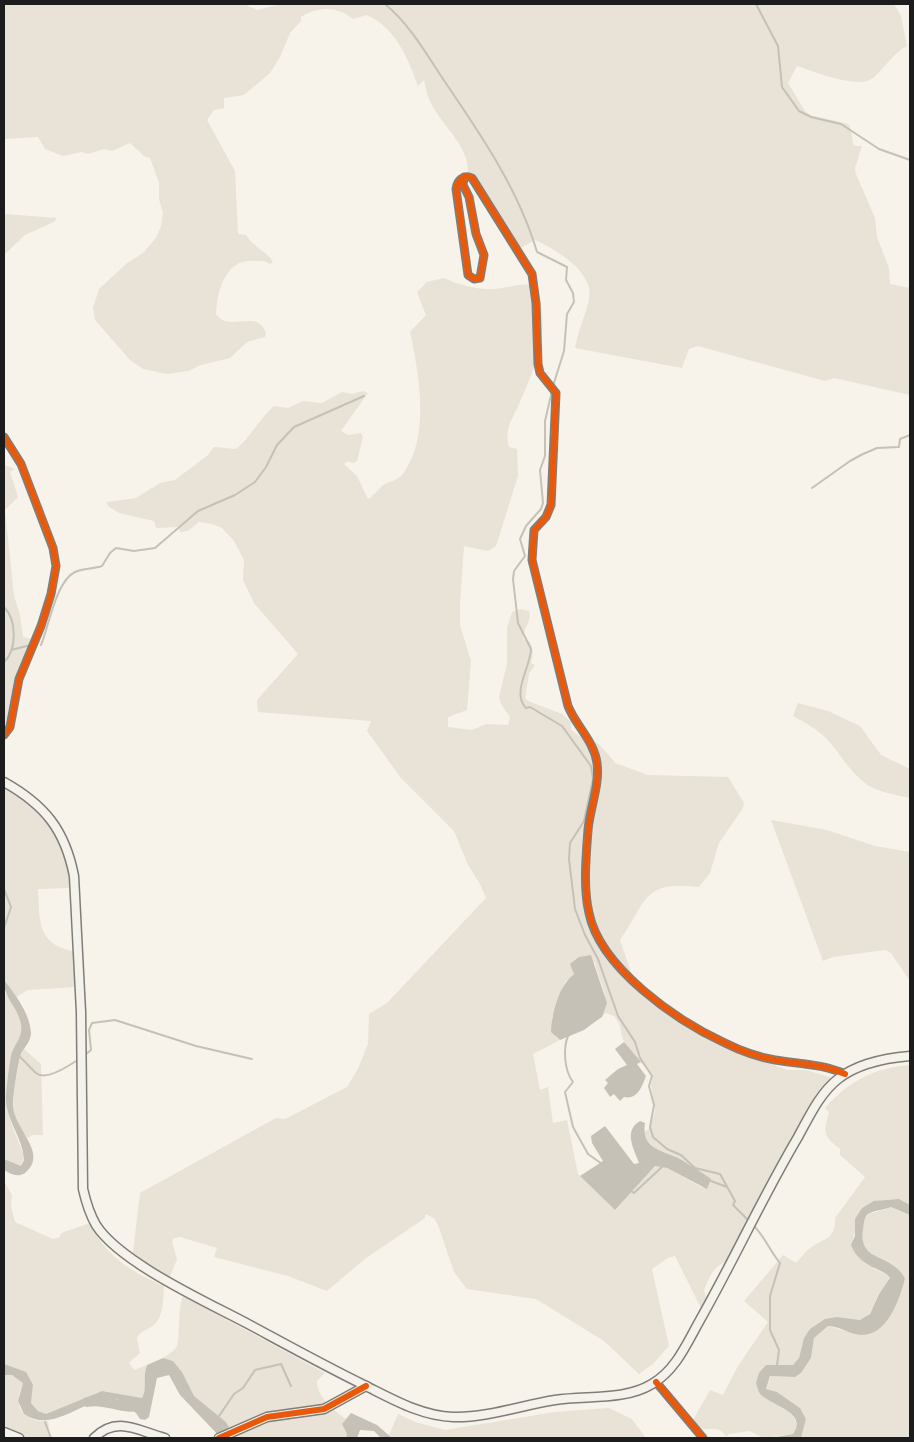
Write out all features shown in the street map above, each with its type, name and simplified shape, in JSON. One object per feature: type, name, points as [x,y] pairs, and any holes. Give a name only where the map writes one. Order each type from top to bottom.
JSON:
[{"type":"main road","points":[[4,782],[34,802],[49,816],[61,834],[71,860],[74,876],[82,1012],[83,1189],[88,1210],[97,1227],[116,1248],[130,1259],[347,1378],[408,1406],[436,1415],[453,1417],[484,1414],[557,1399],[640,1390],[656,1382],[682,1353],[789,1151],[819,1101],[831,1086],[845,1074],[856,1068],[893,1058],[910,1056]]},
{"type":"main road","points":[[219,1438],[267,1417],[324,1409],[366,1386]]},
{"type":"main road","points":[[94,1438],[110,1426],[116,1426],[165,1438]]},
{"type":"main road","points":[[4,1432],[19,1438]]},
{"type":"street","points":[[464,177],[463,185],[469,198],[476,234],[484,255],[482,270],[477,279],[472,278],[467,272],[461,233],[460,205],[456,190],[458,182],[464,177],[472,178],[532,274],[536,303],[538,364],[543,377],[556,393],[551,505],[546,517],[534,530],[532,560],[568,706],[573,718],[590,741],[597,765],[596,788],[588,829],[586,866],[586,887],[593,926],[601,944],[627,976],[682,1018],[723,1042],[773,1060],[829,1068],[845,1074]]},
{"type":"street","points":[[4,437],[21,464],[53,548],[56,566],[52,594],[20,679],[10,727],[4,735]]},
{"type":"street","points":[[656,1382],[703,1438]]},
{"type":"shaded area","points":[[4,4],[244,4],[257,10],[281,4],[894,4],[901,16],[907,46],[897,53],[873,78],[866,81],[847,81],[797,66],[788,83],[805,111],[810,115],[848,124],[851,129],[854,146],[862,146],[855,168],[856,174],[875,218],[877,237],[889,268],[890,284],[910,288],[910,395],[834,378],[825,381],[698,346],[689,349],[682,368],[575,348],[589,299],[589,289],[580,271],[553,249],[535,240],[517,250],[472,182],[466,181],[468,170],[466,160],[457,140],[431,103],[424,80],[418,86],[400,45],[393,36],[386,28],[367,15],[353,19],[341,12],[327,9],[307,13],[301,17],[301,21],[290,33],[280,57],[270,73],[244,95],[224,98],[224,108],[214,110],[207,120],[235,171],[238,234],[246,235],[273,262],[270,264],[263,261],[245,261],[237,264],[230,270],[218,295],[216,314],[229,322],[257,322],[262,326],[266,334],[265,337],[247,342],[230,358],[201,365],[188,371],[167,374],[143,369],[130,360],[95,320],[93,308],[99,289],[127,263],[143,253],[156,238],[161,226],[163,213],[159,199],[159,183],[150,158],[144,156],[130,143],[112,151],[104,149],[88,154],[82,152],[63,156],[45,149],[38,137],[4,139]]},
{"type":"shaded area","points":[[4,214],[57,218],[54,222],[25,235],[4,255]]},
{"type":"shaded area","points":[[444,278],[481,289],[534,285],[540,299],[542,314],[540,345],[536,360],[531,376],[511,420],[507,435],[509,447],[517,449],[518,476],[496,546],[488,551],[464,546],[460,625],[471,661],[467,710],[448,717],[448,727],[472,730],[486,724],[508,725],[510,717],[501,704],[499,697],[507,664],[507,628],[512,612],[521,609],[529,611],[530,615],[524,632],[524,640],[530,642],[533,651],[531,663],[535,665],[529,674],[525,698],[528,701],[562,714],[571,722],[571,730],[594,746],[596,742],[615,763],[648,775],[728,777],[744,803],[743,808],[719,843],[710,873],[699,887],[680,886],[656,890],[642,904],[620,940],[635,984],[730,1049],[787,1070],[806,1070],[833,1078],[836,1083],[826,1093],[733,1259],[717,1267],[711,1275],[704,1291],[708,1304],[702,1310],[675,1256],[668,1258],[652,1269],[669,1346],[653,1364],[639,1374],[604,1341],[536,1299],[467,1289],[454,1272],[438,1225],[434,1218],[425,1214],[425,1218],[366,1258],[327,1291],[288,1276],[214,1257],[217,1248],[180,1237],[174,1238],[172,1242],[177,1259],[169,1279],[132,1260],[140,1193],[276,1118],[285,1119],[347,1087],[358,1069],[368,1044],[369,1014],[387,1003],[486,898],[468,865],[454,831],[401,778],[367,731],[371,721],[258,712],[257,700],[298,654],[254,603],[243,580],[244,560],[234,541],[222,528],[199,522],[188,531],[180,532],[178,527],[156,528],[154,521],[119,513],[108,506],[107,502],[136,498],[160,483],[175,480],[208,455],[214,447],[236,449],[274,406],[288,408],[303,401],[322,403],[342,392],[352,394],[363,391],[368,393],[341,431],[348,435],[361,433],[363,437],[357,461],[353,463],[348,461],[344,464],[357,476],[368,499],[382,486],[398,479],[411,460],[417,443],[420,425],[417,367],[410,332],[426,315],[417,292],[427,282]],"holes":[[[595,962],[605,995],[602,1016],[606,1013],[614,1016],[619,1023],[626,1046],[653,1078],[651,1084],[655,1111],[650,1128],[644,1132],[647,1140],[659,1151],[682,1160],[695,1170],[703,1188],[667,1168],[655,1166],[615,1210],[578,1174],[567,1120],[553,1123],[548,1087],[540,1090],[533,1054],[560,1040],[556,1038],[552,1018],[565,982],[574,974]]]},
{"type":"shaded area","points":[[4,465],[15,469],[10,472],[18,497],[5,510],[14,596],[20,615],[23,637],[39,641],[29,660],[10,733],[4,737]]},
{"type":"shaded area","points":[[798,703],[828,711],[860,726],[881,755],[910,769],[910,798],[876,789],[860,779],[824,736],[793,716]]},
{"type":"shaded area","points":[[4,787],[31,806],[42,817],[51,829],[64,856],[72,888],[38,889],[39,911],[42,929],[46,936],[52,942],[72,951],[74,954],[76,987],[28,990],[16,997],[4,980]]},
{"type":"shaded area","points":[[771,820],[827,830],[875,846],[910,852],[910,981],[891,953],[885,950],[833,957],[823,961]]},
{"type":"shaded area","points":[[591,955],[607,1003],[602,1017],[584,1030],[560,1040],[551,1032],[552,1024],[560,992],[574,974],[570,964],[579,957]]},
{"type":"shaded area","points":[[4,980],[25,1012],[31,1034],[20,1058],[13,1104],[14,1113],[28,1140],[34,1157],[32,1165],[25,1173],[19,1175],[4,1170],[4,1159],[21,1166],[24,1160],[6,1103],[11,1056],[20,1037],[21,1025],[17,1012],[6,993]]},
{"type":"shaded area","points":[[4,992],[19,1013],[22,1034],[11,1057],[6,1095],[11,1123],[24,1156],[21,1166],[4,1159]]},
{"type":"shaded area","points":[[624,1042],[641,1062],[637,1064],[646,1076],[636,1095],[624,1097],[620,1101],[614,1094],[610,1097],[604,1088],[608,1083],[605,1080],[618,1069],[627,1065],[615,1049]]},
{"type":"shaded area","points":[[24,1049],[41,1064],[43,1135],[33,1135],[28,1138],[16,1121],[13,1109],[17,1071]]},
{"type":"shaded area","points":[[910,1065],[910,1205],[898,1200],[886,1200],[874,1202],[862,1208],[853,1239],[874,1269],[890,1275],[889,1280],[878,1295],[872,1310],[868,1316],[860,1320],[837,1317],[804,1338],[799,1358],[793,1365],[766,1365],[756,1383],[760,1394],[780,1405],[792,1415],[796,1421],[793,1434],[763,1438],[750,1431],[729,1434],[726,1437],[718,1430],[699,1430],[689,1427],[710,1390],[723,1395],[738,1366],[768,1322],[744,1301],[783,1255],[796,1263],[809,1249],[831,1235],[835,1225],[835,1218],[865,1177],[840,1155],[840,1149],[827,1136],[826,1124],[829,1112],[825,1108],[853,1083],[885,1069]]},
{"type":"shaded area","points":[[640,1121],[645,1123],[646,1138],[653,1147],[681,1160],[711,1179],[707,1189],[667,1168],[655,1166],[615,1210],[580,1176],[603,1161],[592,1143],[591,1136],[605,1126],[634,1164],[639,1163],[631,1135],[635,1125]]},
{"type":"shaded area","points":[[4,1181],[12,1195],[11,1206],[15,1222],[53,1239],[60,1237],[61,1233],[90,1223],[103,1245],[111,1254],[131,1269],[164,1286],[159,1318],[153,1326],[142,1332],[137,1338],[140,1353],[129,1363],[134,1370],[147,1365],[145,1390],[142,1398],[102,1391],[46,1414],[38,1411],[31,1403],[33,1385],[4,1364]]},
{"type":"shaded area","points":[[899,1199],[910,1205],[910,1215],[891,1207],[873,1212],[866,1217],[863,1229],[865,1247],[870,1253],[891,1264],[905,1278],[896,1305],[886,1322],[879,1329],[871,1333],[858,1335],[837,1327],[828,1326],[814,1338],[811,1358],[801,1373],[795,1377],[770,1376],[766,1389],[777,1392],[800,1408],[806,1419],[801,1438],[771,1438],[793,1434],[797,1427],[796,1420],[787,1410],[760,1394],[756,1383],[759,1373],[766,1365],[793,1365],[799,1358],[804,1338],[810,1329],[825,1319],[837,1317],[860,1320],[870,1314],[879,1294],[890,1278],[884,1272],[860,1259],[855,1253],[851,1245],[855,1236],[855,1219],[862,1208],[874,1201]]},
{"type":"shaded area","points":[[891,1207],[910,1215],[910,1438],[801,1438],[806,1419],[800,1408],[777,1392],[766,1389],[771,1376],[795,1377],[801,1373],[811,1358],[814,1338],[828,1326],[853,1333],[905,1278],[864,1248],[862,1234],[865,1219],[871,1213]]},
{"type":"shaded area","points":[[183,1296],[325,1373],[317,1381],[318,1387],[327,1403],[346,1419],[342,1424],[347,1434],[346,1438],[235,1438],[226,1422],[194,1396],[182,1372],[173,1361],[163,1358],[174,1351],[177,1345]]},
{"type":"shaded area","points":[[163,1358],[173,1361],[182,1372],[194,1396],[226,1422],[235,1438],[221,1438],[180,1395],[169,1375],[157,1378],[149,1417],[145,1420],[140,1419],[127,1404],[113,1399],[84,1406],[54,1419],[39,1420],[24,1414],[18,1401],[23,1383],[12,1375],[4,1375],[4,1364],[26,1372],[33,1385],[31,1403],[38,1411],[46,1414],[102,1391],[142,1398],[145,1390],[147,1365]]},
{"type":"shaded area","points":[[9,1374],[17,1377],[23,1383],[18,1399],[20,1409],[26,1416],[34,1420],[48,1421],[50,1438],[19,1438],[4,1431],[4,1375]]},
{"type":"shaded area","points":[[609,1408],[632,1419],[646,1438],[392,1438],[389,1435],[398,1414],[415,1422],[445,1430],[555,1412]]},
{"type":"shaded area","points":[[351,1413],[377,1425],[392,1438],[381,1438],[374,1431],[360,1430],[357,1438],[346,1438],[347,1434],[342,1424]]},
{"type":"waterway","points":[[385,4],[416,38],[496,160],[519,205],[537,252],[567,267],[566,280],[573,293],[574,302],[567,314],[564,351],[553,386]]},
{"type":"waterway","points":[[756,4],[778,46],[782,87],[799,111],[811,117],[841,124],[879,149],[910,160]]},
{"type":"waterway","points":[[552,391],[545,421],[545,456],[540,470],[543,503],[541,509],[526,526],[520,539],[525,556],[514,571],[513,579],[518,623],[531,649],[520,695],[526,708],[530,707],[562,726],[591,766],[593,779],[584,821],[570,843],[569,859],[575,909],[585,935],[598,959],[618,1016],[635,1042],[640,1058],[652,1076],[649,1086],[654,1105],[650,1127],[653,1137],[667,1149],[681,1155],[695,1168],[720,1174],[735,1201],[733,1205],[749,1221]]},
{"type":"waterway","points":[[41,645],[58,594],[68,577],[78,571],[102,566],[110,553],[116,548],[134,551],[155,548],[198,511],[235,495],[255,482],[266,467],[277,445],[294,427],[364,396]]},
{"type":"waterway","points":[[812,488],[850,461],[877,448],[899,447],[900,439],[910,435]]},
{"type":"waterway","points":[[4,607],[11,619],[14,635],[11,650],[4,662]]},
{"type":"waterway","points":[[11,650],[31,645]]},
{"type":"waterway","points":[[4,889],[11,907],[4,928]]},
{"type":"waterway","points":[[85,1055],[91,1050],[89,1030],[92,1023],[115,1020],[196,1046],[252,1059]]},
{"type":"waterway","points":[[568,1036],[565,1047],[565,1059],[573,1082],[565,1092],[573,1127],[588,1154],[602,1164]]},
{"type":"waterway","points":[[19,1056],[40,1075],[56,1072],[76,1061]]},
{"type":"waterway","points":[[631,1191],[634,1193],[664,1165]]},
{"type":"waterway","points":[[711,1181],[727,1187]]},
{"type":"waterway","points":[[752,1224],[780,1263],[770,1296],[770,1330],[779,1350],[777,1365]]},
{"type":"waterway","points":[[217,1419],[234,1394],[243,1388],[255,1370],[281,1364],[291,1386]]},
{"type":"waterway","points":[[87,1402],[101,1401],[130,1407],[144,1404]]},
{"type":"waterway","points":[[45,1422],[51,1438]]},
{"type":"cycle path","points":[[464,177],[463,185],[469,197],[476,234],[484,255],[480,278],[474,279],[468,275],[456,189],[459,181],[463,178],[466,177],[472,178],[532,274],[536,303],[538,364],[540,373],[556,393],[551,505],[546,517],[534,530],[532,560],[568,706],[589,741],[597,763],[596,788],[588,830],[586,872],[587,903],[596,933],[608,953],[624,973],[664,1007],[706,1033],[737,1049],[756,1055],[775,1060],[820,1066],[845,1074]]},
{"type":"cycle path","points":[[4,437],[21,464],[53,548],[56,566],[51,594],[41,626],[19,679],[10,727],[4,735]]},
{"type":"cycle path","points":[[656,1382],[703,1438]]},
{"type":"cycle path","points":[[219,1438],[267,1417],[324,1409],[366,1386]]}]
